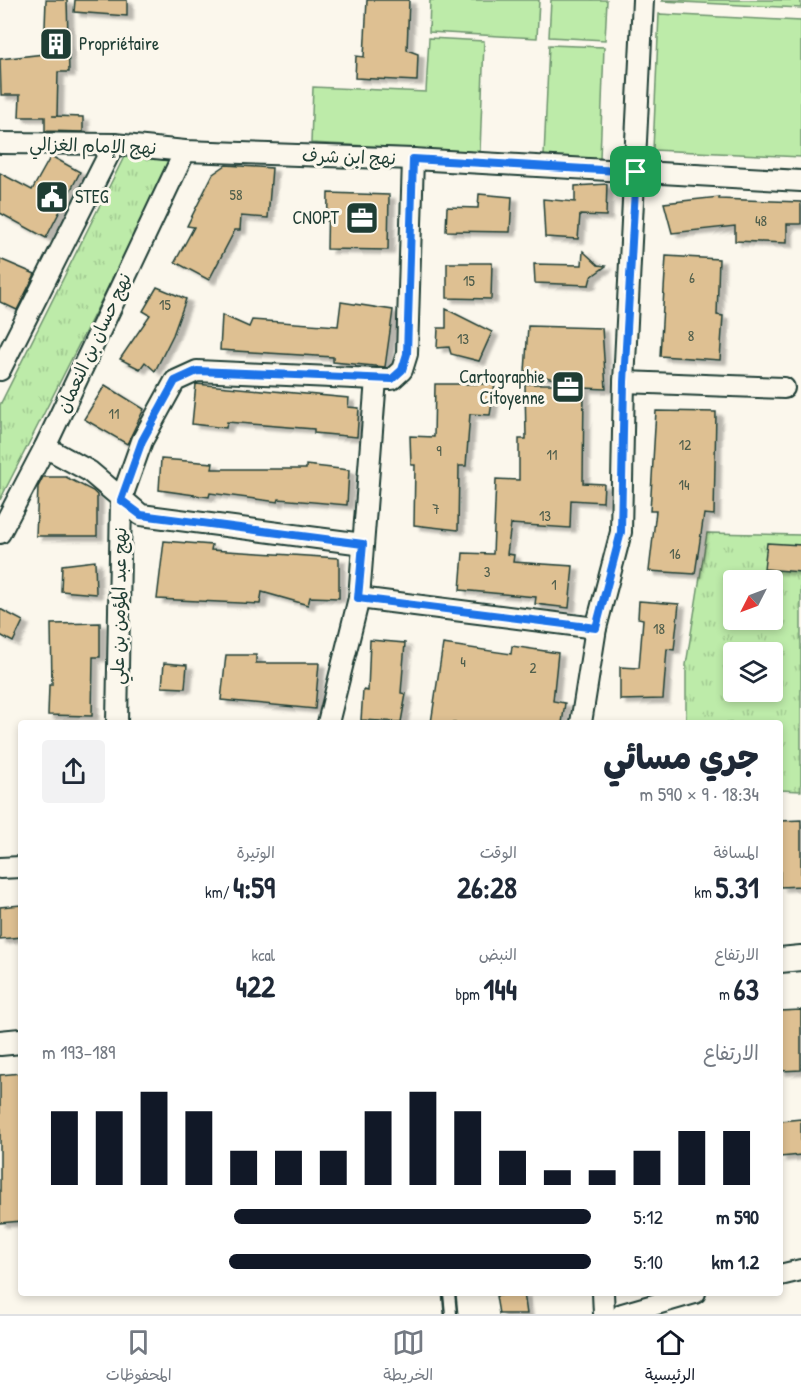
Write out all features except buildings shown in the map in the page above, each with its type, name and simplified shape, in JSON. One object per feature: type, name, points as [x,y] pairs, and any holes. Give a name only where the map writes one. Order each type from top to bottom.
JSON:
[{"type":"street","points":[[581,720],[596,628],[621,532],[624,382],[643,0]]},
{"type":"street","name":"نهج الإمام الغزالي","points":[[0,143],[114,144],[185,151]]},
{"type":"street","points":[[0,370],[114,144]]},
{"type":"street","name":"نهج ابن شرف","points":[[185,151],[413,159],[801,180]]},
{"type":"street","name":"نهج حسان بن النعمان","points":[[0,532],[45,447],[185,151]]},
{"type":"street","points":[[329,720],[358,598],[376,379],[392,379],[402,370],[407,354],[413,159]]},
{"type":"street","name":"نهج عبد المؤمن بن علي","points":[[117,720],[121,500],[142,441],[175,381],[197,371],[376,379]]},
{"type":"street","points":[[624,382],[784,388]]},
{"type":"street","points":[[45,447],[89,471],[141,515],[363,544]]},
{"type":"street","points":[[358,598],[596,628]]},
{"type":"street","points":[[0,868],[18,867]]},
{"type":"street","points":[[783,960],[801,958]]},
{"type":"street","points":[[0,1043],[18,1041]]},
{"type":"street","points":[[783,1274],[801,1270]]},
{"type":"street","points":[[603,1296],[604,1314]]},
{"type":"street","points":[[622,1314],[685,1296]]},
{"type":"lane","points":[[448,1296],[451,1314]]},
{"type":"green space","points":[[430,0],[539,0],[537,38],[429,32]]},
{"type":"green space","points":[[551,0],[607,0],[605,40],[549,37]]},
{"type":"green space","points":[[801,0],[801,8],[662,1]]},
{"type":"green space","points":[[659,14],[801,21],[801,157],[653,150]]},
{"type":"green space","points":[[429,38],[484,41],[480,152],[311,143],[313,87],[426,92]]},
{"type":"green space","points":[[549,45],[604,47],[600,159],[544,156]]},
{"type":"green space","points":[[124,157],[173,159],[0,500],[0,405]]},
{"type":"green space","points":[[707,533],[801,535],[801,791],[783,790],[783,720],[686,720],[686,665]]},
{"type":"place","name":"Propriétaire","points":[[56,44]]},
{"type":"place","name":"STEG","points":[[52,197]]},
{"type":"place","name":"CNOPT","points":[[362,218]]},
{"type":"place","name":"Cartographie Citoyenne","points":[[568,387]]},
{"type":"route","points":[[413,159],[636,172],[624,382],[621,532],[596,628],[358,598],[363,544],[141,515],[121,500],[142,441],[175,381],[186,375],[197,371],[392,379],[402,370],[407,354],[413,159]]}]
